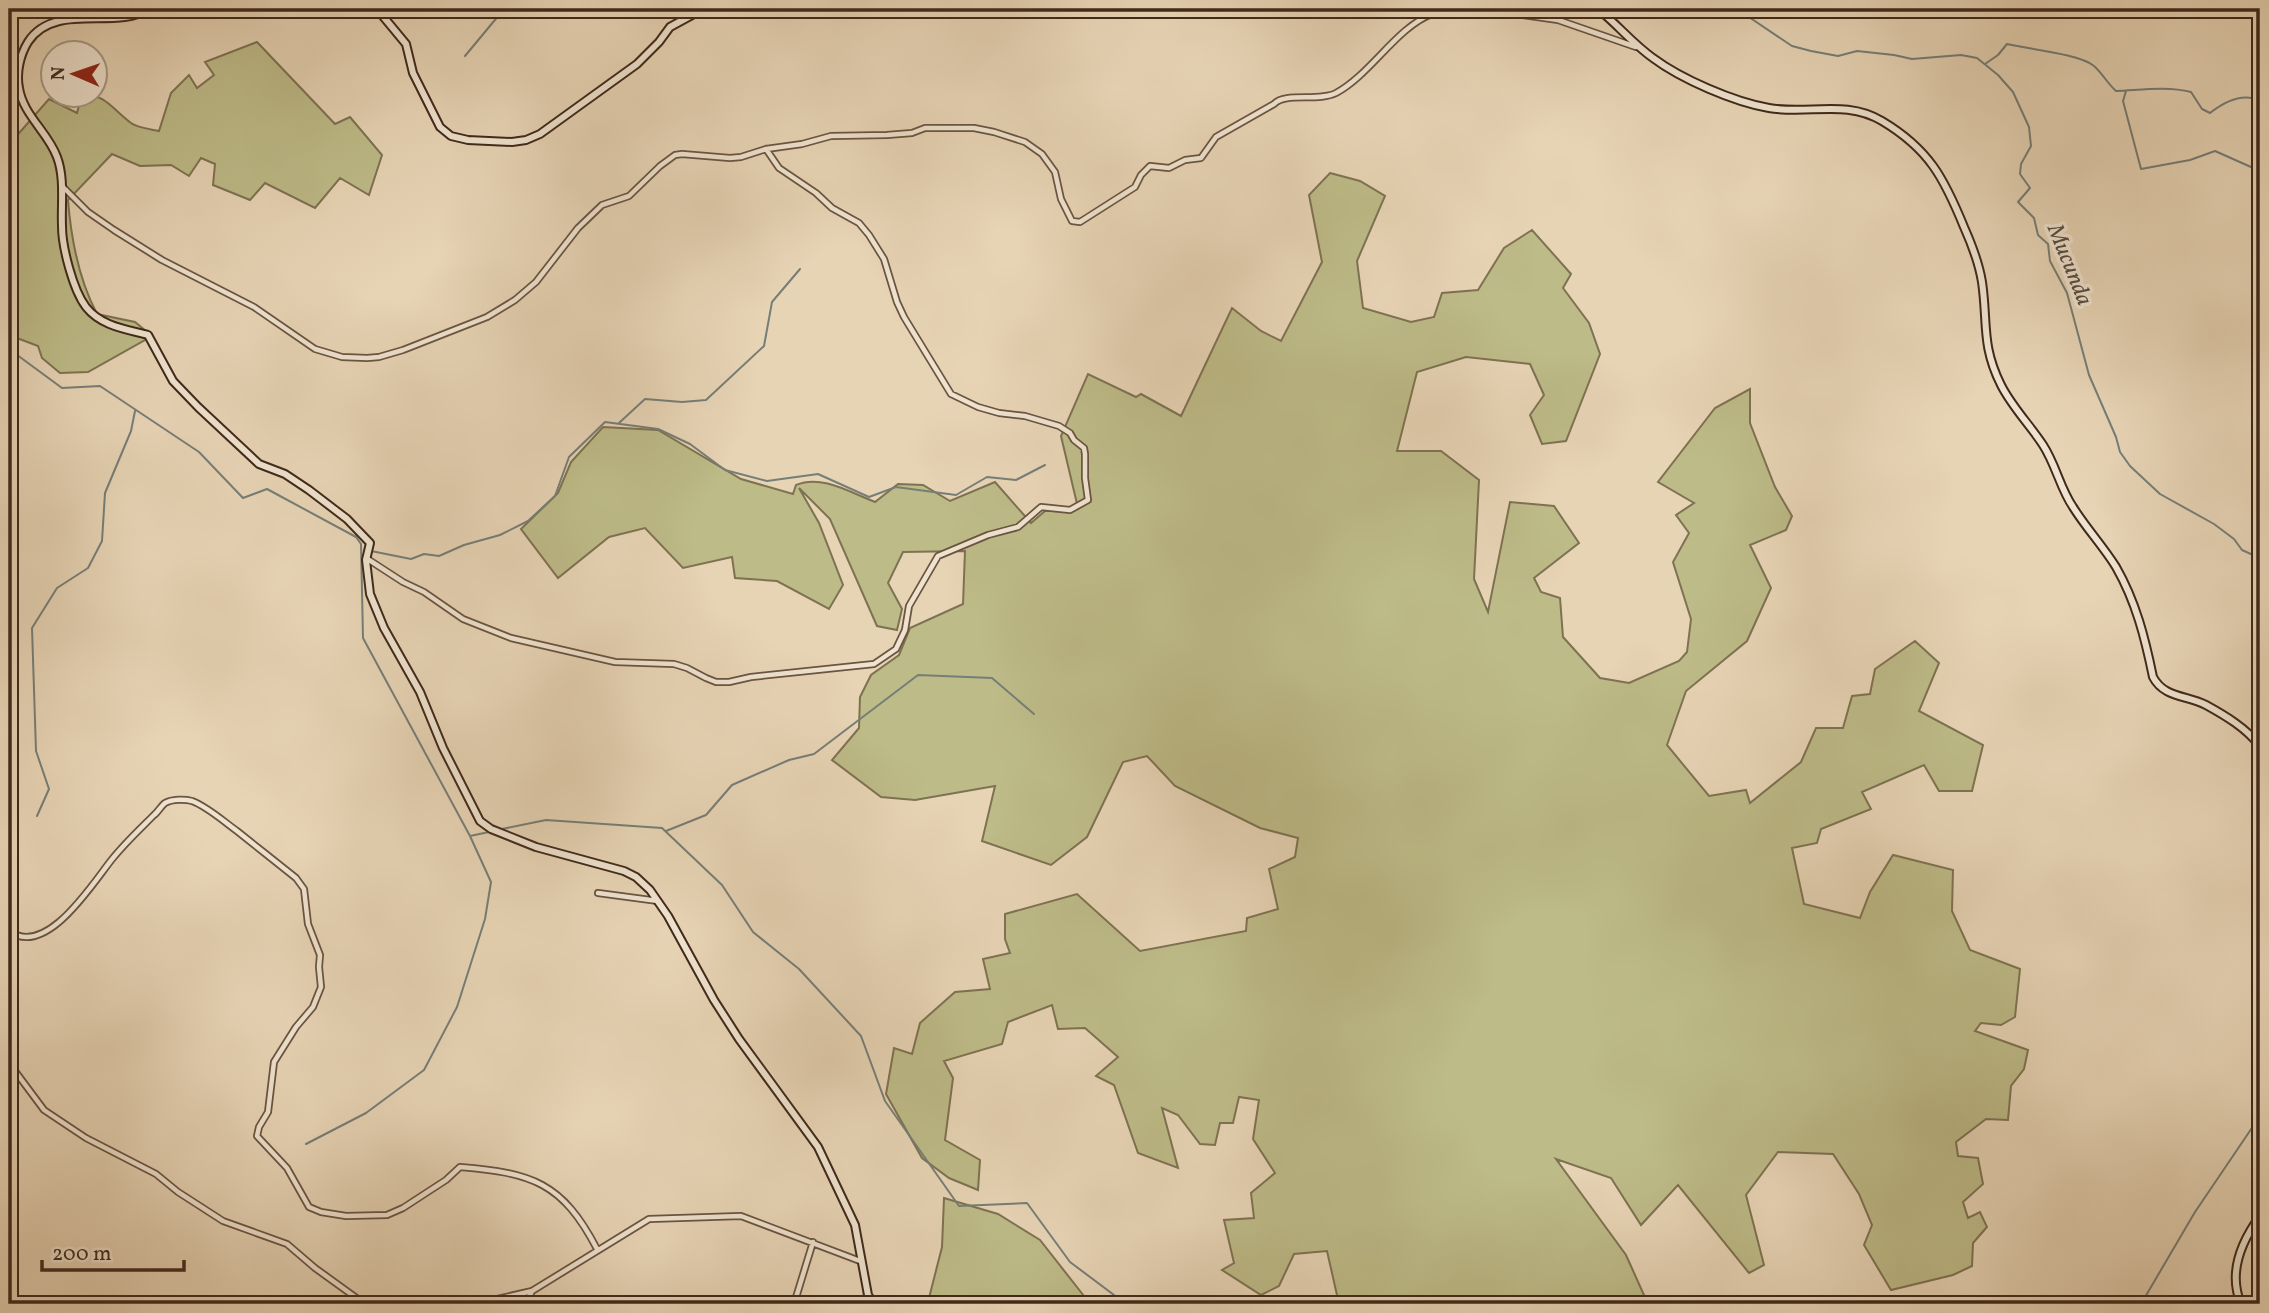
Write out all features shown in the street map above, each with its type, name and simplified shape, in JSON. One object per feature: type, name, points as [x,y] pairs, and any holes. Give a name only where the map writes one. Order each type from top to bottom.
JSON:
[{"type":"street","points":[[147,9],[130,17],[83,18],[57,22],[43,28],[32,36],[19,66],[22,104],[56,155],[61,185],[62,230],[79,297],[100,321],[148,335],[173,381],[259,464],[285,474],[309,490],[347,519],[370,543],[367,557],[370,594],[384,628],[420,692],[443,748],[480,821],[491,829],[536,847],[624,871],[644,883],[658,901],[739,1039],[818,1147],[853,1217],[868,1295],[874,1304]]},
{"type":"street","points":[[377,9],[410,51],[413,73],[445,133],[468,140],[512,142],[526,140],[551,128],[637,64],[670,27],[703,9]]},
{"type":"street","points":[[61,185],[88,212],[114,230],[162,260],[254,307],[315,349],[342,357],[379,357],[487,317],[524,294],[578,228],[602,205],[629,196],[675,155],[730,159],[831,136],[912,133],[925,128],[974,128],[1025,142],[1042,154],[1055,172],[1061,199],[1068,214],[1072,220],[1080,222],[1135,187],[1150,166],[1169,168],[1185,160],[1201,158],[1216,137],[1283,98],[1302,99],[1335,93],[1369,67],[1416,22],[1431,14],[1458,9]]},
{"type":"street","points":[[1481,9],[1558,20],[1642,49]]},
{"type":"street","points":[[1598,9],[1642,49],[1672,70],[1730,97],[1795,111],[1855,109],[1871,114],[1898,132],[1930,160],[1947,188],[1976,255],[1990,362],[2002,387],[2052,459],[2072,507],[2115,566],[2130,594],[2142,628],[2153,677],[2158,686],[2178,696],[2200,702],[2221,714],[2245,730],[2260,746]]},
{"type":"street","points":[[367,557],[463,619],[511,638],[615,662],[674,664],[716,682],[729,682],[751,677],[874,664],[896,649],[905,630],[909,606],[938,556],[988,535],[1018,527],[1041,507],[1069,510],[1088,500],[1084,449],[1070,433],[1059,426],[1025,416],[978,407],[951,394],[904,317],[884,259],[869,235],[859,223],[832,208],[816,193],[779,168],[766,149]]},
{"type":"street","points":[[9,931],[14,935],[36,936],[71,913],[93,887],[111,859],[165,803],[176,800],[191,801],[201,806],[296,878],[304,889],[308,923],[320,955],[321,987],[313,1007],[296,1027],[274,1062],[268,1112],[257,1136],[287,1168],[309,1207],[346,1216],[387,1216],[446,1180],[460,1167],[491,1169],[526,1177],[573,1208],[597,1249]]},
{"type":"street","points":[[598,893],[658,901]]},
{"type":"street","points":[[9,1063],[44,1110],[86,1138],[156,1174],[178,1192],[223,1221],[287,1244],[360,1303],[383,1299],[422,1304]]},
{"type":"street","points":[[475,1304],[533,1290],[638,1224],[662,1217],[741,1216],[860,1261]]},
{"type":"street","points":[[2241,1304],[2235,1286],[2238,1261],[2251,1229],[2260,1216]]},
{"type":"street","points":[[794,1304],[813,1242]]},
{"type":"street","points":[[526,1304],[533,1290]]},
{"type":"street","points":[[30,1304],[68,1299],[86,1304]]},
{"type":"shaded area","points":[[257,42],[335,124],[350,117],[382,155],[369,195],[340,178],[315,208],[265,183],[250,200],[213,185],[215,164],[201,158],[189,176],[171,165],[140,166],[112,154],[68,200],[77,258],[85,287],[97,314],[135,322],[152,336],[88,372],[60,373],[42,358],[38,346],[9,335],[9,138],[13,140],[41,108],[67,108],[77,113],[78,108],[108,108],[108,103],[134,125],[159,131],[171,93],[189,75],[197,88],[214,75],[205,62]]},
{"type":"shaded area","points":[[1330,173],[1360,181],[1385,196],[1357,261],[1363,308],[1411,322],[1434,317],[1442,293],[1478,290],[1504,248],[1532,230],[1571,274],[1563,288],[1589,323],[1600,354],[1566,441],[1542,444],[1530,415],[1544,395],[1530,364],[1466,357],[1417,372],[1397,451],[1441,451],[1479,480],[1474,579],[1488,612],[1510,502],[1554,506],[1579,543],[1534,578],[1541,592],[1560,598],[1563,637],[1600,678],[1629,683],[1679,661],[1687,652],[1691,619],[1673,562],[1689,533],[1676,515],[1694,503],[1658,482],[1715,408],[1750,389],[1750,423],[1775,487],[1792,516],[1786,530],[1750,545],[1771,588],[1747,641],[1686,691],[1667,745],[1709,796],[1746,790],[1750,803],[1801,762],[1816,728],[1843,728],[1852,696],[1870,694],[1875,669],[1915,641],[1939,663],[1919,711],[1983,745],[1972,791],[1939,791],[1924,765],[1862,792],[1871,809],[1821,829],[1817,843],[1792,848],[1804,904],[1860,918],[1870,892],[1893,855],[1953,870],[1952,911],[1970,950],[2020,969],[2015,1017],[2001,1025],[1981,1023],[1975,1031],[2028,1050],[2024,1069],[2011,1086],[2008,1120],[1986,1119],[1956,1142],[1958,1156],[1978,1158],[1983,1184],[1963,1202],[1968,1218],[1980,1212],[1987,1227],[1973,1243],[1972,1266],[1953,1275],[1891,1290],[1864,1245],[1872,1225],[1859,1194],[1833,1154],[1778,1152],[1746,1195],[1764,1265],[1749,1273],[1678,1185],[1641,1225],[1611,1178],[1556,1159],[1626,1255],[1648,1304],[1339,1304],[1327,1251],[1294,1254],[1279,1286],[1261,1295],[1222,1270],[1234,1263],[1224,1220],[1254,1218],[1251,1193],[1275,1173],[1253,1139],[1259,1100],[1239,1097],[1233,1123],[1220,1123],[1215,1145],[1200,1144],[1178,1115],[1162,1108],[1178,1168],[1138,1153],[1114,1085],[1096,1076],[1118,1057],[1085,1028],[1058,1029],[1052,1005],[1008,1022],[1002,1044],[944,1061],[953,1078],[945,1140],[980,1160],[978,1190],[949,1178],[922,1158],[886,1094],[894,1048],[912,1054],[920,1023],[955,992],[990,989],[983,959],[1010,953],[1005,939],[1005,914],[1077,894],[1140,951],[1246,931],[1247,918],[1278,909],[1269,869],[1295,857],[1298,838],[1260,828],[1175,786],[1147,756],[1123,762],[1087,837],[1051,865],[982,841],[995,786],[915,800],[881,797],[832,760],[859,728],[860,697],[871,675],[899,655],[910,628],[963,604],[965,551],[903,552],[888,583],[902,609],[897,630],[877,626],[830,519],[799,488],[819,523],[843,585],[829,609],[777,581],[735,578],[732,557],[683,568],[645,528],[609,537],[558,578],[521,529],[558,493],[571,462],[603,427],[658,430],[741,479],[793,494],[796,485],[816,482],[836,486],[875,502],[898,484],[923,485],[950,501],[995,482],[1031,523],[1045,511],[1078,508],[1061,436],[1088,374],[1136,397],[1141,394],[1181,416],[1232,308],[1261,331],[1281,341],[1322,262],[1309,195]]},
{"type":"shaded area","points":[[944,1198],[998,1214],[1040,1240],[1084,1296],[1080,1304],[925,1304],[928,1302],[942,1247]]},
{"type":"waterway","points":[[465,56],[504,9]]},
{"type":"waterway","name":"Mucunda","points":[[1737,9],[1792,46],[1811,51],[1838,56],[1857,51],[1912,59],[1961,55],[1977,58],[1998,75],[2013,92],[2029,127],[2031,146],[2021,164],[2020,174],[2030,188],[2018,202],[2034,218],[2038,235],[2048,244],[2050,261],[2067,293],[2089,375],[2120,452],[2130,466],[2160,494],[2214,524],[2234,539],[2242,550],[2253,555],[2260,569]]},
{"type":"waterway","points":[[1985,64],[2007,44],[2066,55],[2087,62],[2094,66],[2116,91],[2163,89],[2191,92],[2202,109],[2210,113],[2221,105],[2240,98],[2260,101]]},
{"type":"waterway","points":[[2126,91],[2123,101],[2141,169],[2190,160],[2215,151],[2260,171]]},
{"type":"waterway","points":[[619,423],[645,399],[682,402],[706,400],[764,346],[772,302],[800,269]]},
{"type":"waterway","points":[[9,349],[62,388],[100,386],[199,452],[243,498],[267,489],[356,537],[361,544],[363,638],[470,836],[489,832]]},
{"type":"waterway","points":[[37,816],[49,789],[36,751],[32,628],[57,588],[88,568],[102,541],[105,493],[131,431],[135,411]]},
{"type":"waterway","points":[[371,551],[411,559],[424,554],[439,556],[464,545],[500,535],[528,521],[555,496],[569,457],[605,422],[658,429],[690,444],[725,470],[767,481],[818,474],[869,497],[896,487],[956,495],[987,477],[1016,480],[1045,465]]},
{"type":"waterway","points":[[666,831],[706,815],[732,785],[789,760],[814,754],[918,675],[992,678],[1034,714]]},
{"type":"waterway","points":[[502,829],[546,820],[662,828],[722,885],[753,932],[799,969],[861,1036],[885,1101],[959,1206],[1027,1203],[1070,1262],[1126,1304]]},
{"type":"waterway","points":[[306,1144],[366,1113],[424,1070],[457,1007],[485,919],[491,882],[470,836]]},
{"type":"waterway","points":[[2141,1304],[2195,1212],[2260,1116]]}]
